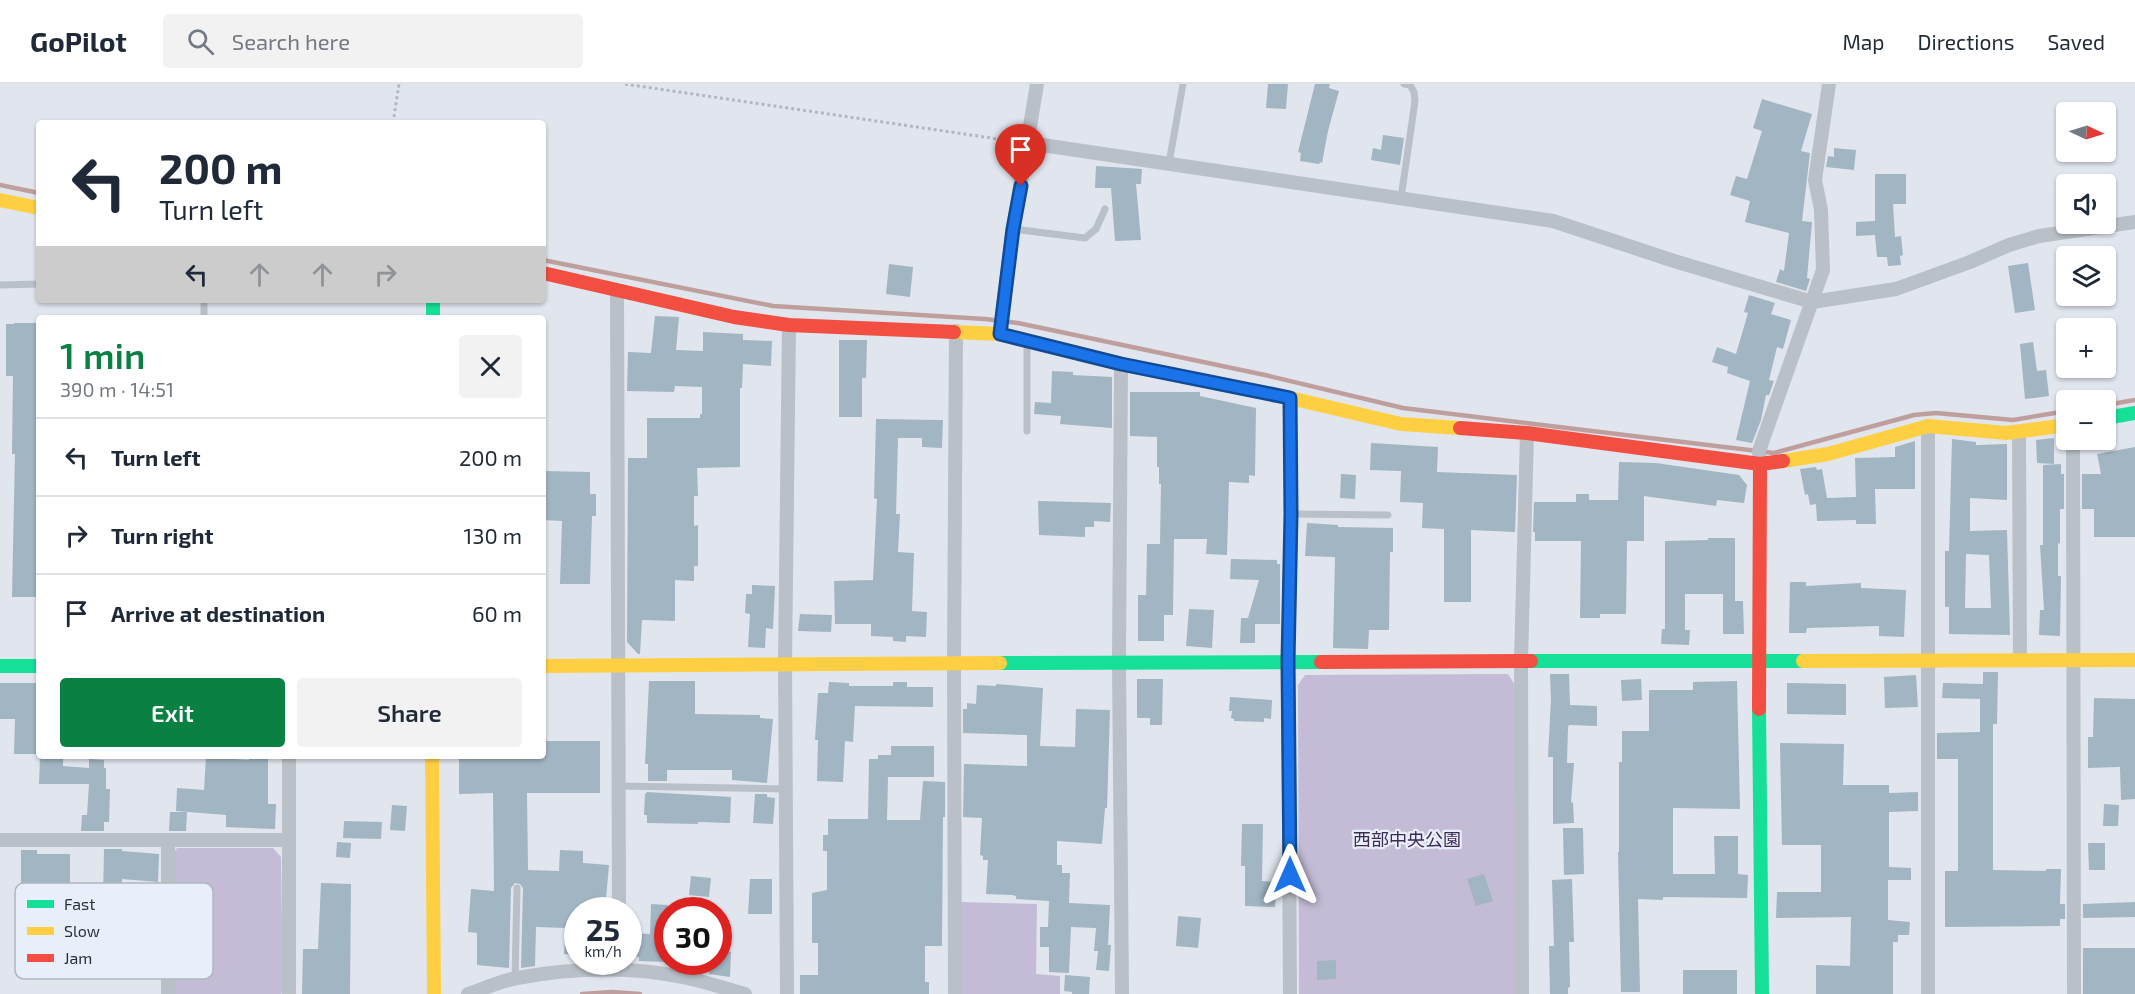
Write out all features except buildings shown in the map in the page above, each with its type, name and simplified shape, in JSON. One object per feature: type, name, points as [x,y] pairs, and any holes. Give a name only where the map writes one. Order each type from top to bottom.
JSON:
[{"type":"street","points":[[1000,334],[1013,229],[1037,84]]},
{"type":"street","points":[[1762,994],[1759,451],[1822,270],[1821,210],[1815,180],[1829,84]]},
{"type":"street","points":[[1029,143],[1553,220],[1674,261],[1812,302],[1896,289],[2039,236],[2135,222]]},
{"type":"street","points":[[0,200],[36,207]]},
{"type":"street","points":[[546,274],[734,317],[789,325],[1000,334],[1121,364],[1290,398],[1401,424],[1527,433],[1760,464],[1828,454],[1928,426],[2006,433],[2056,427]]},
{"type":"street","points":[[617,291],[619,897]]},
{"type":"street","points":[[787,994],[785,663],[789,325]]},
{"type":"street","points":[[955,994],[956,331]]},
{"type":"street","points":[[1121,364],[1119,662],[1122,994]]},
{"type":"street","points":[[1290,398],[1291,514],[1288,661],[1290,994]]},
{"type":"street","points":[[2116,416],[2135,413]]},
{"type":"street","points":[[1928,426],[1928,994]]},
{"type":"street","points":[[2019,432],[2020,660]]},
{"type":"street","points":[[1522,994],[1521,661],[1527,433]]},
{"type":"street","points":[[2073,450],[2074,994]]},
{"type":"street","points":[[546,666],[954,662],[2135,660]]},
{"type":"street","points":[[0,666],[36,666]]},
{"type":"street","points":[[289,759],[289,994]]},
{"type":"street","points":[[432,759],[434,994]]},
{"type":"street","points":[[0,840],[288,840]]},
{"type":"street","points":[[168,840],[168,883]]},
{"type":"street","points":[[642,971],[687,978],[745,994]]},
{"type":"street","points":[[468,994],[515,979],[564,973]]},
{"type":"lane","points":[[1169,163],[1183,84]]},
{"type":"lane","points":[[1401,198],[1415,101],[1410,85],[1404,84]]},
{"type":"lane","points":[[1013,229],[1085,238],[1096,229],[1105,210]]},
{"type":"lane","points":[[0,285],[36,284]]},
{"type":"lane","points":[[1027,431],[1028,341]]},
{"type":"lane","points":[[1291,514],[1388,515]]},
{"type":"lane","points":[[618,786],[786,789]]},
{"type":"lane","points":[[515,979],[517,888]]},
{"type":"path","points":[[393,120],[399,84]]},
{"type":"path","points":[[625,84],[1029,143]]},
{"type":"green space","name":"西部中央公園","points":[[1508,674],[1515,685],[1515,994],[1299,994],[1298,685],[1305,675]]},
{"type":"green space","points":[[177,848],[273,848],[281,857],[283,991],[281,994],[173,994],[173,979],[213,979],[213,883],[172,883],[172,855]]},
{"type":"green space","points":[[960,902],[1037,904],[1036,974],[1060,976],[1060,994],[960,994]]},
{"type":"waterway","points":[[0,185],[36,192]]},
{"type":"waterway","points":[[546,261],[773,306],[1018,323],[1265,375],[1403,408],[1774,453],[1914,415],[1936,413],[2013,420],[2056,413]]},
{"type":"waterway","points":[[2116,403],[2135,400]]},
{"type":"waterway","points":[[582,994],[612,992],[640,994]]},
{"type":"traffic: fast","points":[[433,303],[433,315]]},
{"type":"traffic: fast","points":[[2116,416],[2135,413]]},
{"type":"traffic: fast","points":[[1531,661],[1803,661]]},
{"type":"traffic: fast","points":[[1000,663],[1321,662]]},
{"type":"traffic: fast","points":[[0,666],[36,666]]},
{"type":"traffic: fast","points":[[1759,709],[1762,994]]},
{"type":"traffic: slow","points":[[0,200],[36,207]]},
{"type":"traffic: slow","points":[[954,332],[1000,334],[1121,364],[1290,398],[1401,424],[1460,428]]},
{"type":"traffic: slow","points":[[1783,461],[1828,454],[1928,426],[2006,433],[2056,426]]},
{"type":"traffic: slow","points":[[1803,661],[2135,660]]},
{"type":"traffic: slow","points":[[546,666],[1000,663]]},
{"type":"traffic: slow","points":[[432,759],[434,994]]},
{"type":"traffic: jam","points":[[546,274],[734,317],[789,325],[954,332]]},
{"type":"traffic: jam","points":[[1460,428],[1527,433],[1760,464],[1783,461]]},
{"type":"traffic: jam","points":[[1759,709],[1760,464]]},
{"type":"traffic: jam","points":[[1321,662],[1531,661]]},
{"type":"route","points":[[1021,186],[1013,229],[1000,334],[1121,364],[1290,398],[1291,514],[1288,661],[1290,875]]}]
